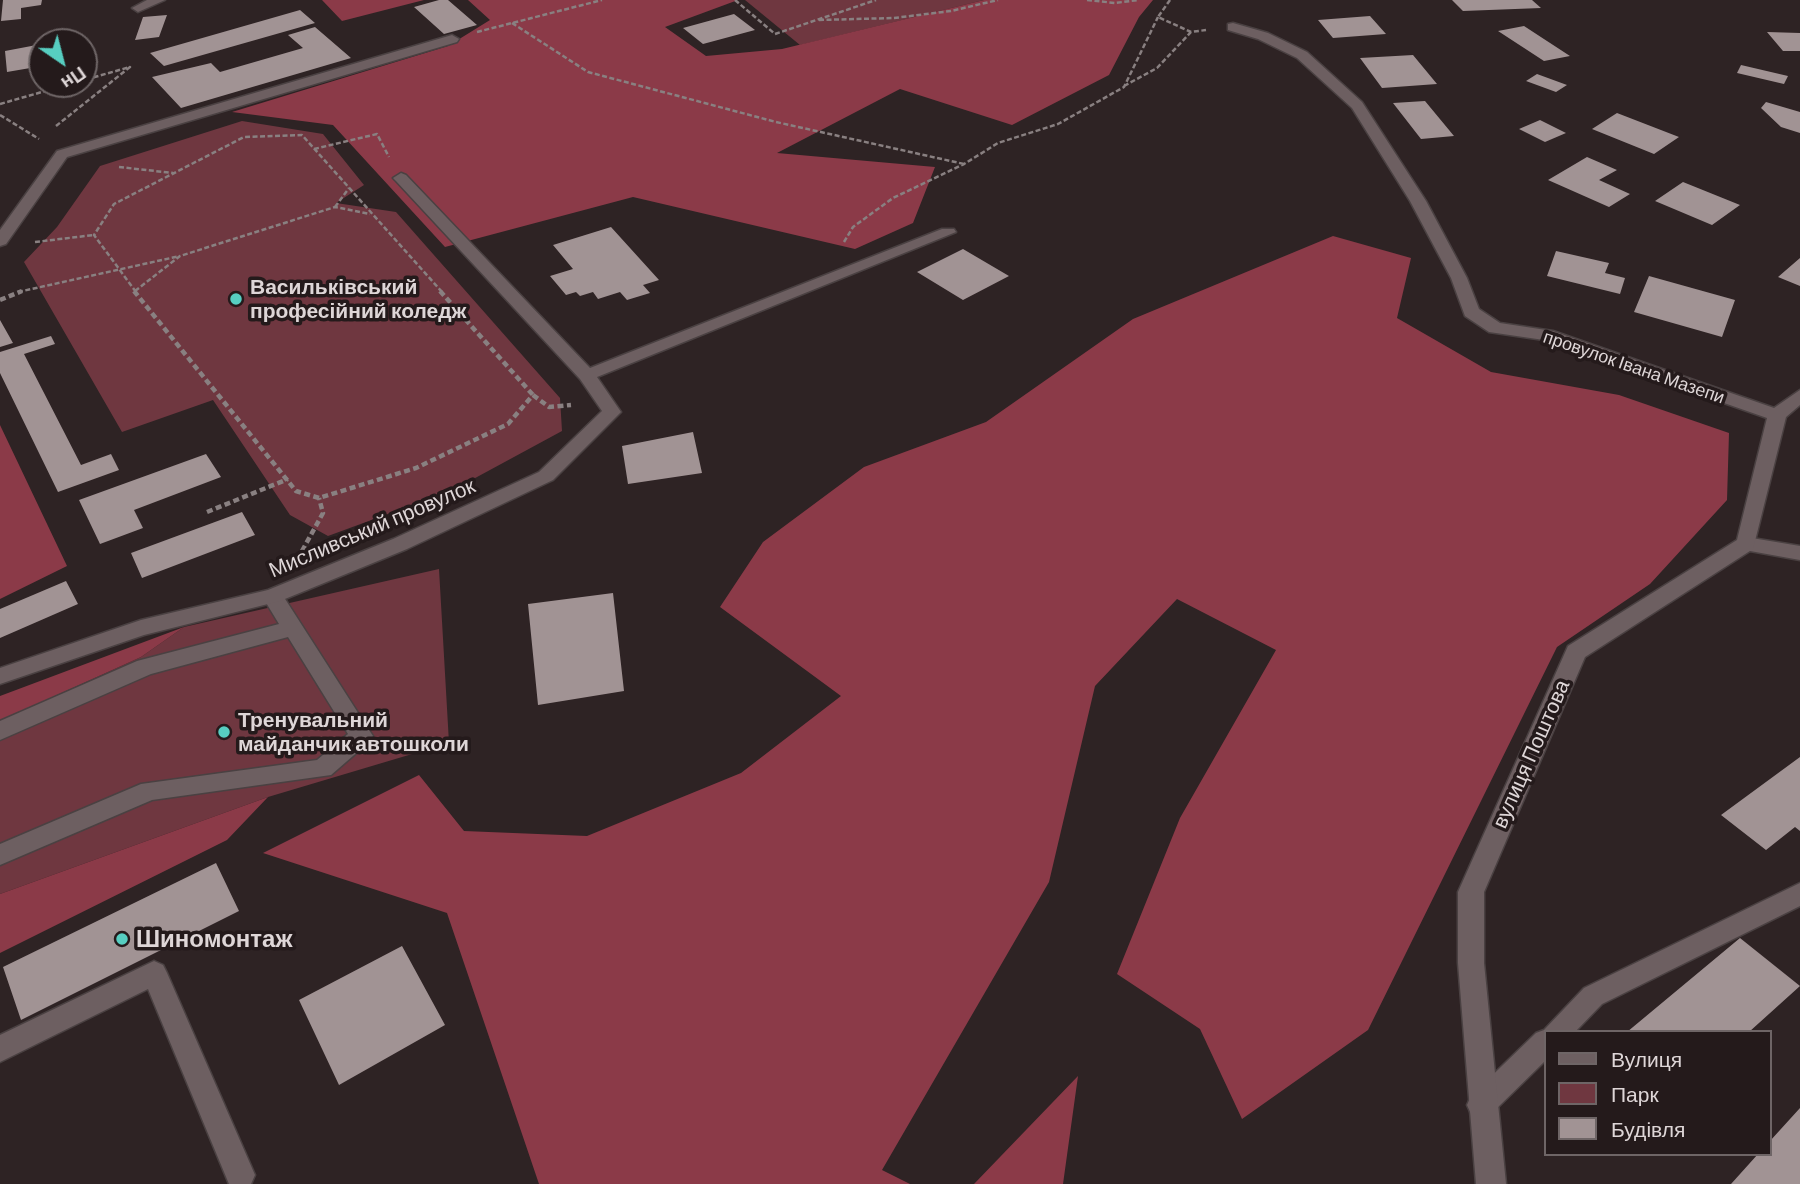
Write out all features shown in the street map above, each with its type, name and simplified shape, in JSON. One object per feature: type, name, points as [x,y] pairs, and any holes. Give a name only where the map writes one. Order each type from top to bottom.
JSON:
[{"type":"street","points":[[138,8],[159,0]]},
{"type":"street","name":"провулок Івана Мазепи","points":[[1233,27],[1263,36],[1301,55],[1357,105],[1418,201],[1459,278],[1471,312],[1495,328],[1547,335],[1777,415]]},
{"type":"street","points":[[0,242],[62,153],[452,38]]},
{"type":"street","name":"Мисливський провулок","points":[[0,676],[141,628],[283,593],[546,476],[612,412],[587,375],[401,178]]},
{"type":"street","points":[[587,375],[948,232]]},
{"type":"street","points":[[1800,396],[1777,415],[1746,544],[1800,553]]},
{"type":"street","name":"вулиця Поштова","points":[[1491,1184],[1481,1105],[1471,962],[1471,892],[1576,652],[1746,544]]},
{"type":"street","points":[[0,855],[149,791],[323,768],[361,736],[293,628],[283,593]]},
{"type":"street","points":[[0,732],[145,667],[293,628]]},
{"type":"street","points":[[1558,1030],[1594,996],[1800,894]]},
{"type":"street","points":[[0,1049],[154,973],[240,1175]]},
{"type":"street","points":[[1481,1105],[1545,1043]]},
{"type":"path","points":[[452,38],[602,0]]},
{"type":"path","points":[[735,0],[775,34],[876,0]]},
{"type":"path","points":[[819,19],[894,18],[951,11],[998,0]]},
{"type":"path","points":[[1087,0],[1115,3],[1138,0]]},
{"type":"path","points":[[1124,86],[1158,17],[1170,0]]},
{"type":"path","points":[[1158,17],[1191,32],[1233,27]]},
{"type":"path","points":[[512,23],[588,72],[751,115],[964,164]]},
{"type":"path","points":[[831,279],[835,257],[853,227],[893,198],[964,164],[998,142],[1059,124],[1157,68],[1191,32]]},
{"type":"path","points":[[98,76],[130,67],[98,93]]},
{"type":"path","points":[[0,104],[28,96]]},
{"type":"path","points":[[40,139],[91,98]]},
{"type":"path","points":[[0,116],[62,153]]},
{"type":"path","points":[[314,149],[377,134],[401,178]]},
{"type":"path","points":[[27,243],[93,234],[114,204],[244,137],[302,135],[533,395],[508,424],[416,468],[318,498],[296,491],[117,269],[93,234]]},
{"type":"path","points":[[335,207],[349,188]]},
{"type":"path","points":[[0,300],[24,290],[180,256],[335,207],[372,214]]},
{"type":"path","points":[[135,291],[180,256]]},
{"type":"path","points":[[207,512],[288,479]]},
{"type":"path","points":[[283,593],[303,543],[323,513],[318,498]]},
{"type":"green space","points":[[745,0],[984,0],[800,45]]},
{"type":"green space","name":"Васильківський професійний коледж","points":[[242,121],[323,134],[364,185],[336,203],[396,212],[560,398],[562,431],[453,490],[328,536],[290,515],[213,400],[122,432],[24,262],[57,227],[100,166]]},
{"type":"green space","name":"Тренувальний майданчик автошколи","points":[[439,569],[449,743],[268,797],[0,894],[0,721],[141,657],[184,627]]},
{"type":"shaded area","points":[[322,0],[424,0],[342,21]]},
{"type":"shaded area","points":[[468,0],[738,0],[665,27],[706,56],[782,49],[984,0],[1153,0],[1139,17],[1109,75],[1012,125],[900,89],[777,153],[935,167],[913,223],[855,249],[633,197],[445,247],[333,125],[232,112],[448,46],[490,20]]},
{"type":"shaded area","points":[[1333,236],[1411,258],[1397,318],[1491,372],[1619,395],[1729,433],[1727,500],[1650,584],[1557,647],[1368,1030],[1242,1119],[1200,1029],[1117,974],[1180,818],[1276,650],[1177,599],[1095,686],[1049,882],[882,1170],[910,1184],[539,1184],[447,913],[263,853],[419,775],[464,831],[587,836],[741,773],[841,696],[720,607],[763,542],[864,467],[986,422],[1133,319]]},
{"type":"shaded area","points":[[0,425],[67,566],[0,599]]},
{"type":"shaded area","points":[[184,627],[141,657],[0,721],[0,696]]},
{"type":"shaded area","points":[[268,797],[227,840],[0,953],[0,894]]},
{"type":"shaded area","points":[[1078,1076],[1063,1184],[974,1184]]},
{"type":"building","points":[[3,0],[42,0],[41,5],[21,8],[21,19],[1,21]]},
{"type":"building","points":[[448,0],[477,25],[444,34],[414,7]]},
{"type":"building","points":[[1452,0],[1532,0],[1541,8],[1463,11]]},
{"type":"building","points":[[300,10],[315,23],[164,66],[150,53]]},
{"type":"building","points":[[734,14],[755,30],[703,44],[683,28]]},
{"type":"building","points":[[167,15],[159,37],[135,40],[143,17]]},
{"type":"building","points":[[1370,16],[1386,34],[1333,38],[1318,20]]},
{"type":"building","points":[[1524,26],[1570,56],[1544,61],[1498,31]]},
{"type":"building","points":[[315,27],[351,58],[181,108],[152,77],[211,63],[220,72],[303,48],[288,35]]},
{"type":"building","points":[[1767,32],[1800,33],[1800,51],[1783,51]]},
{"type":"building","points":[[28,47],[28,68],[7,72],[5,51]]},
{"type":"building","points":[[1413,55],[1437,84],[1382,88],[1360,58]]},
{"type":"building","points":[[1741,65],[1788,76],[1784,84],[1737,73]]},
{"type":"building","points":[[1537,74],[1567,85],[1556,92],[1526,81]]},
{"type":"building","points":[[1425,101],[1454,136],[1421,139],[1393,103]]},
{"type":"building","points":[[1766,102],[1800,112],[1800,133],[1781,127],[1761,108]]},
{"type":"building","points":[[1617,113],[1679,137],[1654,154],[1592,129]]},
{"type":"building","points":[[1540,120],[1566,133],[1545,142],[1519,129]]},
{"type":"building","points":[[1587,157],[1617,170],[1599,180],[1630,194],[1609,207],[1548,180]]},
{"type":"building","points":[[1683,182],[1740,205],[1712,225],[1655,201]]},
{"type":"building","points":[[611,227],[659,280],[643,285],[650,293],[627,300],[620,292],[598,299],[593,292],[580,296],[576,292],[566,295],[550,276],[573,269],[553,245]]},
{"type":"building","points":[[963,249],[1009,276],[963,300],[917,272]]},
{"type":"building","points":[[1556,251],[1609,263],[1605,273],[1625,278],[1620,294],[1547,276]]},
{"type":"building","points":[[1800,258],[1800,286],[1778,277]]},
{"type":"building","points":[[1649,276],[1735,300],[1722,337],[1634,312]]},
{"type":"building","points":[[0,320],[13,343],[0,347]]},
{"type":"building","points":[[51,336],[55,344],[24,354],[81,465],[111,454],[119,470],[58,492],[0,373],[0,352]]},
{"type":"building","points":[[693,432],[702,473],[628,484],[622,446]]},
{"type":"building","points":[[206,454],[221,477],[134,510],[143,528],[100,544],[79,500]]},
{"type":"building","points":[[242,512],[255,535],[142,578],[131,553]]},
{"type":"building","points":[[66,581],[78,604],[0,638],[0,609]]},
{"type":"building","points":[[613,593],[624,691],[538,705],[528,604]]},
{"type":"building","points":[[1800,757],[1800,831],[1795,827],[1766,850],[1721,815]]},
{"type":"building","name":"Шиномонтаж","points":[[216,863],[239,911],[21,1020],[3,967]]},
{"type":"building","points":[[1740,938],[1800,986],[1751,1030],[1629,1030]]},
{"type":"building","points":[[402,946],[445,1025],[339,1085],[299,1000]]},
{"type":"building","points":[[1800,1108],[1800,1184],[1731,1184],[1756,1156],[1772,1156],[1772,1139]]},
{"type":"place","name":"Васильківський професійний коледж","points":[[236,299]]},
{"type":"place","name":"Тренувальний майданчик автошколи","points":[[224,732]]},
{"type":"place","name":"Шиномонтаж","points":[[122,939]]}]
